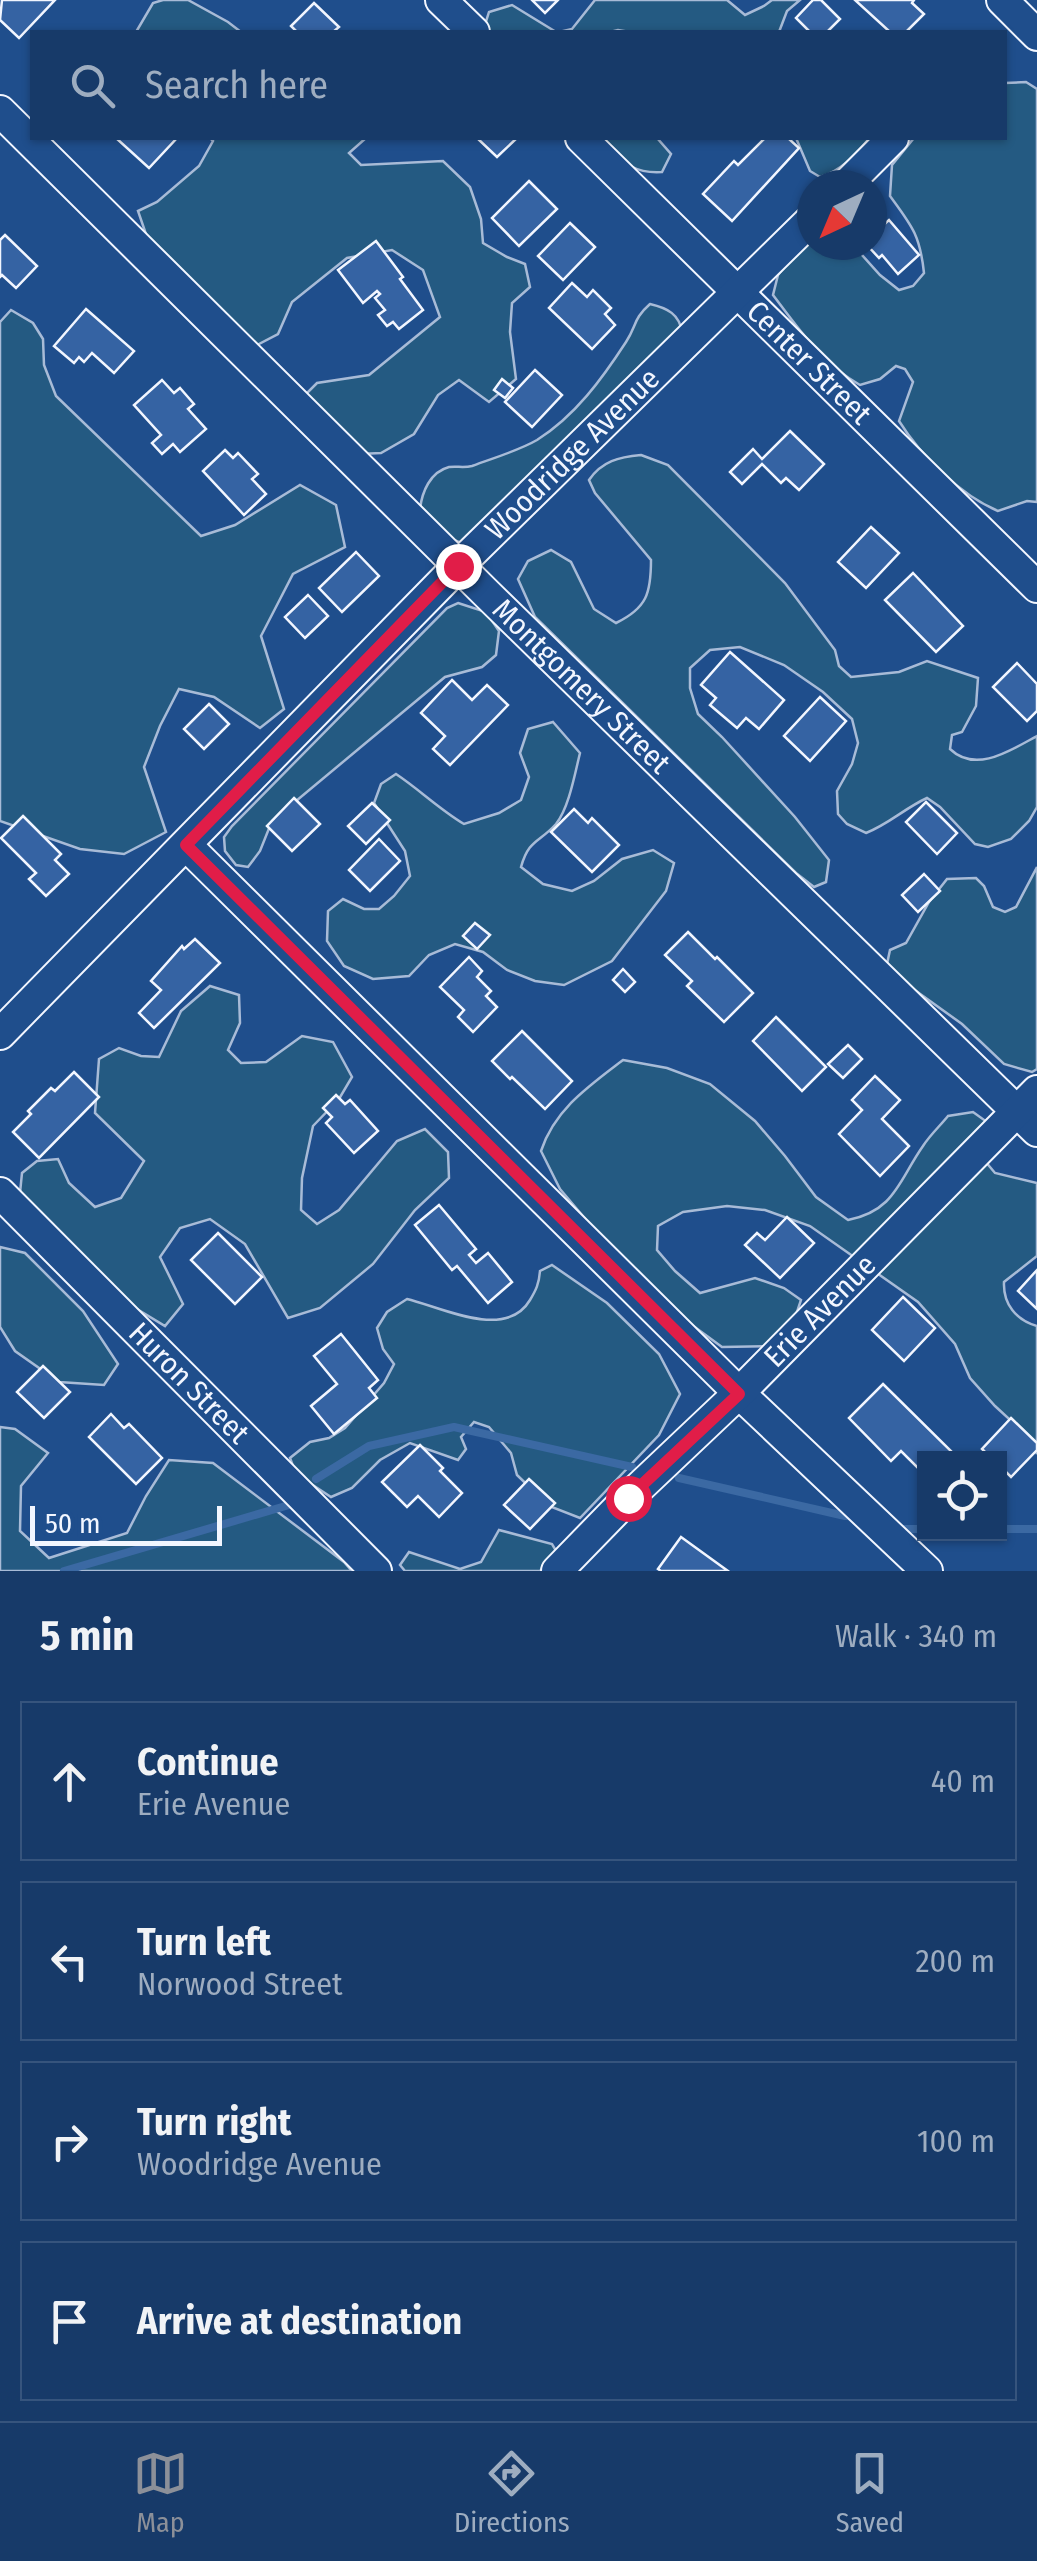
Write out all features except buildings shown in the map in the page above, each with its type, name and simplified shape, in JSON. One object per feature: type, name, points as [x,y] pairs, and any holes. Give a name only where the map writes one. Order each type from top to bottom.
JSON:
[{"type":"street","points":[[441,0],[472,30]]},
{"type":"street","name":"Montgomery Street","points":[[0,111],[458,566],[1030,1111]]},
{"type":"street","name":"Center Street","points":[[583,140],[1037,587]]},
{"type":"street","points":[[861,170],[892,140]]},
{"type":"street","name":"Woodridge Avenue","points":[[0,1034],[458,566],[797,233]]},
{"type":"street","points":[[186,845],[739,1394],[927,1571]]},
{"type":"street","name":"Erie Avenue","points":[[557,1571],[1030,1111]]},
{"type":"street","name":"Huron Street","points":[[0,1193],[376,1571]]},
{"type":"shaded area","points":[[188,0],[238,30],[137,30],[153,3]]},
{"type":"shaded area","points":[[595,0],[727,0],[745,15],[772,0],[800,0],[787,11],[780,30],[568,30]]},
{"type":"shaded area","points":[[512,5],[553,30],[486,30],[489,12]]},
{"type":"shaded area","points":[[1026,82],[1037,89],[1037,502],[1027,501],[998,511],[942,473],[899,421],[913,382],[905,369],[896,366],[880,379],[860,385],[823,356],[773,295],[778,275],[797,252],[797,260],[866,260],[899,290],[913,286],[924,273],[922,260],[914,232],[890,196],[892,165],[912,140],[1007,140],[1007,83]]},
{"type":"shaded area","points":[[364,140],[349,153],[361,165],[443,161],[470,187],[481,219],[483,243],[525,264],[530,287],[512,303],[510,332],[516,379],[489,402],[459,380],[438,395],[414,434],[381,453],[359,454],[306,394],[317,383],[369,375],[440,317],[423,270],[392,250],[347,258],[292,302],[278,334],[257,345],[149,243],[138,211],[157,202],[199,166],[213,141]]},
{"type":"shaded area","points":[[601,140],[659,140],[671,154],[662,172],[627,164]]},
{"type":"shaded area","points":[[797,140],[868,140],[841,167],[810,170]]},
{"type":"shaded area","points":[[650,304],[672,313],[682,333],[461,543],[445,536],[420,509],[432,478],[449,467],[472,466],[514,451],[551,430],[597,383]]},
{"type":"shaded area","points":[[11,310],[33,323],[43,339],[44,365],[56,396],[201,536],[235,525],[300,485],[336,505],[345,547],[293,574],[261,636],[284,709],[260,728],[214,697],[179,689],[144,767],[166,832],[124,854],[80,849],[0,821],[0,322]]},
{"type":"shaded area","points":[[641,455],[668,465],[785,583],[835,650],[839,666],[851,677],[899,672],[927,661],[978,678],[976,706],[962,732],[952,735],[950,749],[960,756],[982,760],[1037,736],[1037,807],[1029,821],[1011,839],[988,847],[975,844],[927,798],[866,833],[847,824],[838,814],[837,791],[858,743],[852,719],[823,692],[784,665],[740,647],[710,650],[690,668],[690,688],[698,714],[795,817],[829,860],[826,882],[814,887],[796,873],[535,617],[518,579],[528,561],[551,550],[571,562],[594,609],[616,623],[641,605],[650,582],[651,560],[595,493],[589,480],[612,461]]},
{"type":"shaded area","points":[[458,603],[486,612],[499,631],[496,655],[482,667],[445,677],[272,821],[260,851],[248,867],[236,865],[225,851],[224,837],[232,826],[447,608]]},
{"type":"shaded area","points":[[553,722],[580,753],[561,817],[531,846],[521,867],[543,884],[572,891],[594,881],[622,859],[653,850],[674,863],[666,891],[612,961],[564,985],[535,981],[507,970],[483,952],[455,944],[429,955],[409,976],[373,979],[344,966],[327,941],[328,911],[343,899],[364,909],[379,909],[410,876],[405,851],[374,803],[381,784],[396,774],[464,824],[499,813],[521,800],[529,777],[520,753],[528,729]]},
{"type":"shaded area","points":[[1037,867],[1037,1069],[1032,1072],[1004,1064],[962,1024],[898,978],[887,964],[890,950],[906,943],[947,879],[976,878],[993,907],[1005,912],[1016,907]]},
{"type":"shaded area","points":[[210,986],[239,995],[240,1023],[228,1050],[241,1063],[266,1062],[302,1036],[333,1042],[352,1077],[339,1099],[313,1126],[302,1178],[301,1210],[317,1224],[339,1210],[397,1141],[425,1129],[448,1152],[449,1178],[415,1210],[373,1264],[320,1308],[288,1318],[245,1244],[210,1219],[180,1228],[160,1257],[183,1304],[165,1326],[132,1306],[20,1193],[22,1173],[37,1161],[58,1159],[69,1183],[95,1207],[121,1198],[144,1161],[95,1113],[99,1059],[119,1048],[159,1057],[181,1011]]},
{"type":"shaded area","points":[[623,1060],[667,1068],[710,1084],[755,1121],[816,1197],[848,1220],[864,1216],[886,1202],[948,1116],[973,1112],[987,1122],[985,1161],[995,1173],[1037,1183],[1037,1256],[1004,1282],[1012,1310],[1037,1326],[1037,1454],[1032,1440],[970,1378],[955,1344],[918,1302],[810,1226],[765,1210],[727,1206],[683,1212],[658,1226],[657,1250],[700,1293],[755,1278],[784,1288],[801,1300],[793,1324],[771,1346],[722,1347],[666,1306],[560,1189],[541,1151],[564,1111]]},
{"type":"shaded area","points":[[0,1247],[25,1253],[83,1311],[118,1364],[104,1385],[59,1382],[15,1351],[0,1327]]},
{"type":"shaded area","points":[[552,1265],[607,1303],[659,1354],[680,1394],[659,1435],[580,1518],[549,1506],[517,1475],[511,1453],[489,1427],[474,1422],[461,1437],[466,1449],[458,1460],[410,1443],[380,1460],[352,1488],[331,1497],[296,1474],[290,1458],[310,1442],[329,1438],[345,1428],[384,1383],[394,1364],[383,1349],[377,1328],[387,1312],[407,1299],[472,1318],[505,1318],[519,1312],[530,1300],[540,1271]]},
{"type":"shaded area","points":[[0,1427],[15,1429],[48,1453],[21,1486],[20,1531],[49,1558],[127,1533],[169,1460],[213,1463],[352,1571],[0,1571]]},
{"type":"shaded area","points":[[499,1530],[552,1544],[558,1554],[540,1571],[405,1571],[400,1565],[409,1552],[460,1569],[481,1562]]},
{"type":"waterway","points":[[316,1479],[369,1446],[454,1427],[632,1467]]},
{"type":"waterway","points":[[679,1478],[845,1516]]},
{"type":"waterway","points":[[64,1571],[289,1505]]},
{"type":"waterway","points":[[901,1529],[917,1529]]},
{"type":"waterway","points":[[1007,1529],[1037,1529]]},
{"type":"route","points":[[458,566],[186,845],[739,1394],[628,1498]]}]
